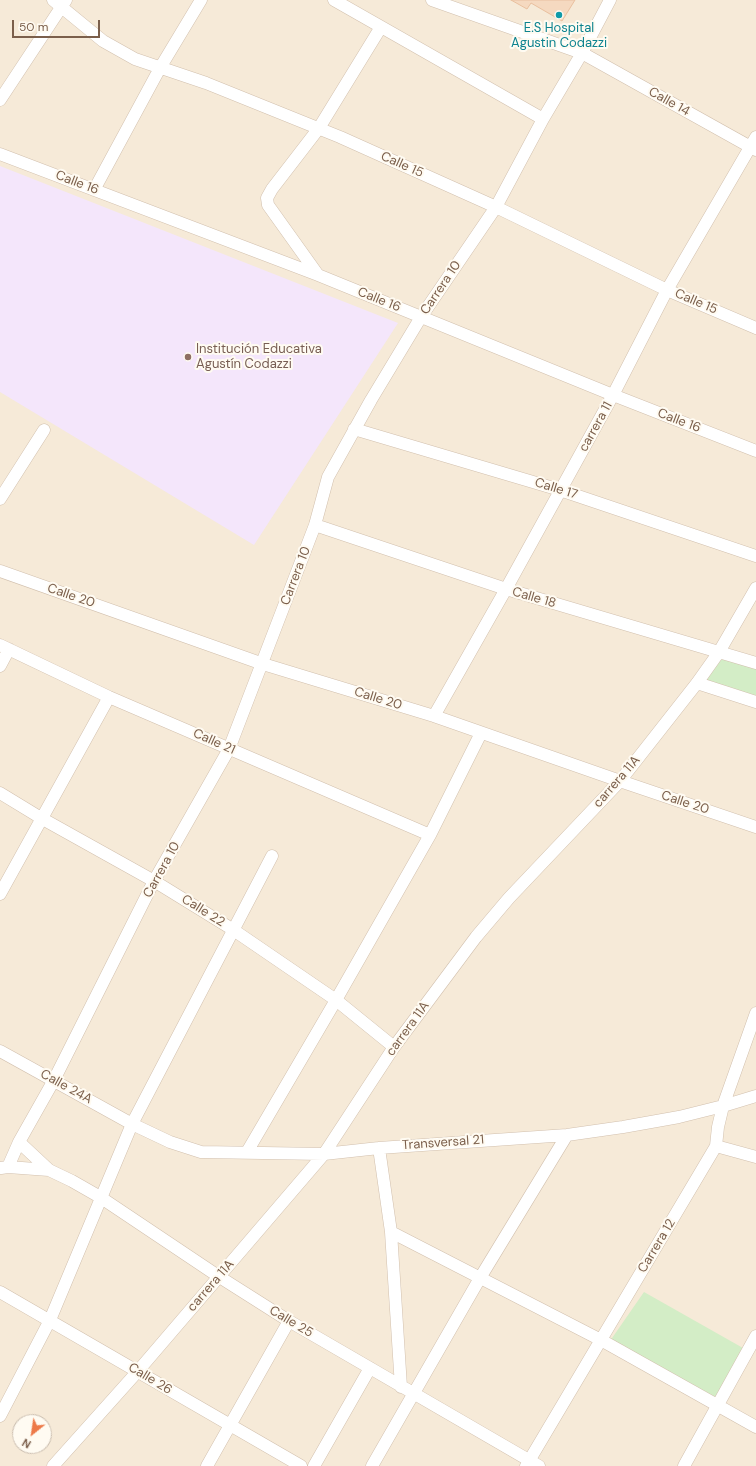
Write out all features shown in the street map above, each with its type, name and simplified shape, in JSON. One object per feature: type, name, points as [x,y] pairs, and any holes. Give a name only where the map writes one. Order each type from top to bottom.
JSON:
[{"type":"street","points":[[94,190],[160,68],[201,0]]},
{"type":"street","points":[[334,0],[544,119]]},
{"type":"street","name":"Calle 14","points":[[432,0],[582,53],[754,145]]},
{"type":"street","name":"Carrera 10","points":[[4,1168],[54,1080],[154,881],[229,749],[263,664],[315,525],[328,477],[371,400],[422,317],[496,207],[610,0]]},
{"type":"street","points":[[0,100],[60,3]]},
{"type":"street","name":"Calle 15","points":[[60,3],[103,41],[135,59],[206,83],[319,128],[496,207],[667,290],[756,328]]},
{"type":"street","points":[[318,275],[268,205],[267,198],[272,189],[319,128],[381,27]]},
{"type":"street","name":"carrera 11","points":[[434,716],[613,395],[667,290],[754,145]]},
{"type":"street","name":"Calle 16","points":[[0,154],[318,275],[613,395],[756,450]]},
{"type":"street","name":"Calle 17","points":[[354,429],[560,490],[756,556]]},
{"type":"street","points":[[0,499],[44,430]]},
{"type":"street","name":"Calle 18","points":[[315,525],[506,589],[756,663]]},
{"type":"street","name":"Calle 20","points":[[0,571],[263,664],[434,716],[756,827]]},
{"type":"street","name":"carrera 11A","points":[[53,1466],[138,1371],[324,1154],[394,1047],[476,937],[509,898],[620,781],[697,683],[719,652],[756,588]]},
{"type":"street","points":[[0,666],[4,647]]},
{"type":"street","name":"Calle 21","points":[[4,647],[109,697],[430,835]]},
{"type":"street","points":[[697,683],[756,702]]},
{"type":"street","points":[[0,894],[109,697]]},
{"type":"street","points":[[247,1152],[430,835],[481,733]]},
{"type":"street","name":"Calle 22","points":[[0,793],[41,818],[154,881],[232,929],[336,1000],[394,1047]]},
{"type":"street","points":[[0,1416],[50,1320],[132,1124],[232,929],[272,856]]},
{"type":"street","name":"Carrera 12","points":[[531,1464],[601,1340],[716,1146],[723,1106],[756,1013]]},
{"type":"street","name":"Calle 24A","points":[[0,1051],[132,1124]]},
{"type":"street","name":"Transversal 21","points":[[132,1124],[170,1142],[201,1152],[324,1154],[379,1148],[567,1135],[679,1117],[756,1096]]},
{"type":"street","points":[[372,1466],[480,1278],[567,1135]]},
{"type":"street","name":"Calle 25","points":[[19,1142],[49,1170],[72,1181],[100,1198],[289,1321],[531,1464]]},
{"type":"street","points":[[716,1146],[756,1158]]},
{"type":"street","points":[[379,1148],[391,1232],[401,1387]]},
{"type":"street","name":"Calle 25","points":[[4,1168],[49,1170]]},
{"type":"street","points":[[391,1232],[601,1340],[756,1428]]},
{"type":"street","name":"Calle 26","points":[[0,1292],[301,1466]]},
{"type":"street","points":[[207,1466],[289,1321]]},
{"type":"street","points":[[684,1466],[756,1336]]},
{"type":"street","points":[[314,1466],[370,1368]]},
{"type":"shaded area","points":[[0,0],[756,0],[756,1466],[0,1466]]},
{"type":"shaded area","name":"Institución Educativa Agustín Codazzi","points":[[0,166],[398,323],[254,545],[0,392]]},
{"type":"green space","points":[[721,656],[756,666],[756,698],[702,681]]},
{"type":"green space","points":[[644,1292],[743,1348],[716,1399],[610,1341]]},
{"type":"building","name":"E.S Hospital Agustin Codazzi","points":[[511,0],[575,0],[562,21],[531,3],[527,9]]},
{"type":"place","name":"E.S Hospital Agustin Codazzi","points":[[559,15]]},
{"type":"place","name":"Institución Educativa Agustín Codazzi","points":[[188,357]]}]
